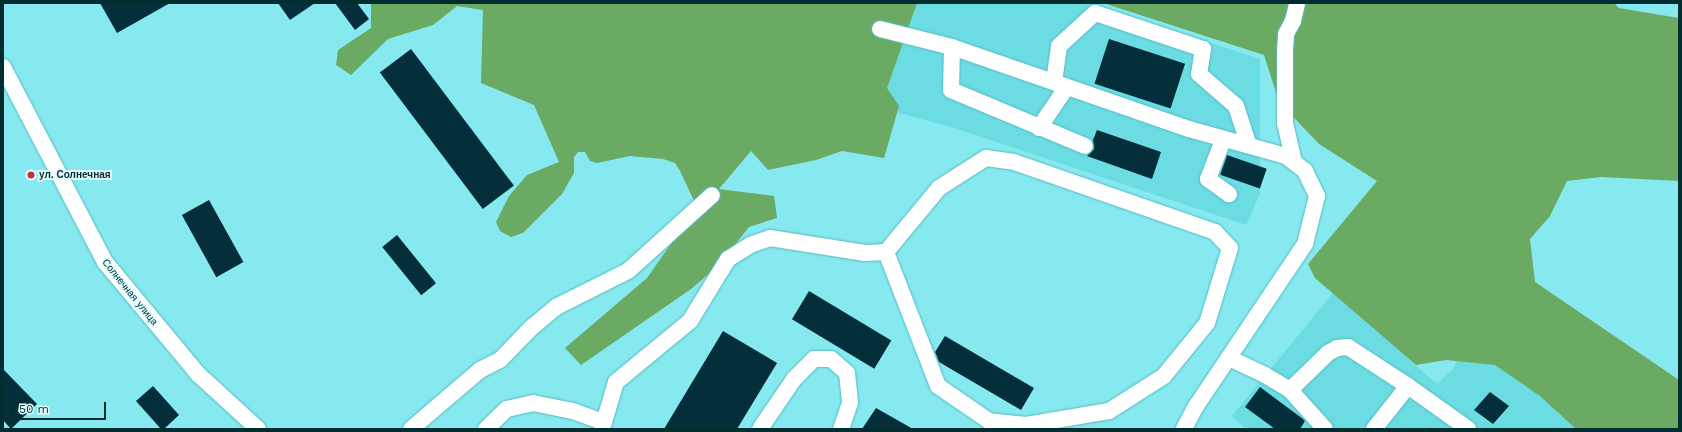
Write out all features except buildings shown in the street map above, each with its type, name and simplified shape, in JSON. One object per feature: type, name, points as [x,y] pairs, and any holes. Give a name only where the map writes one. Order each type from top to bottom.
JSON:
[{"type":"street","points":[[1294,162],[1285,123],[1285,44],[1297,3]]},
{"type":"street","points":[[1039,128],[1060,85],[1059,46],[1095,12],[1203,49],[1199,74],[1236,106],[1248,144]]},
{"type":"street","points":[[880,29],[952,47],[1224,140],[1248,144],[1286,156],[1305,171],[1317,196],[1305,244],[1229,358],[1184,429]]},
{"type":"street","points":[[952,47],[951,90],[1085,146]]},
{"type":"street","name":"Солнечная улица","points":[[3,66],[105,262],[198,374],[258,429]]},
{"type":"street","points":[[1224,140],[1208,180],[1229,194]]},
{"type":"street","points":[[486,429],[507,409],[533,403],[573,411],[603,426],[616,382],[690,321],[728,259],[750,245],[770,238],[864,253],[886,252],[939,188],[986,158],[1014,162],[1215,232],[1230,248],[1207,323],[1164,376],[1109,412],[1026,425],[989,421],[938,386],[886,252]]},
{"type":"street","points":[[412,429],[480,370],[500,360],[531,328],[556,307],[628,271],[712,195]]},
{"type":"street","points":[[1290,390],[1328,353],[1337,348],[1348,347],[1408,386],[1468,429]]},
{"type":"street","points":[[1229,358],[1265,375],[1290,390],[1324,429]]},
{"type":"street","points":[[760,429],[794,379],[814,359],[830,359],[848,374],[850,403],[841,429]]},
{"type":"street","points":[[1374,429],[1408,386]]},
{"type":"shaded area","points":[[899,3],[1089,3],[1260,59],[1260,194],[1246,225],[957,129],[864,103]]},
{"type":"shaded area","points":[[1333,293],[1437,384],[1453,369],[1464,347],[1609,429],[1246,429],[1232,416]]},
{"type":"green space","points":[[371,3],[917,3],[887,88],[899,106],[884,158],[842,151],[816,160],[768,170],[751,151],[719,189],[774,196],[777,218],[749,227],[718,266],[691,289],[581,365],[565,348],[647,278],[697,207],[680,171],[675,163],[663,159],[630,156],[597,163],[590,161],[585,152],[578,152],[574,157],[574,173],[562,194],[523,233],[511,237],[500,231],[496,222],[509,196],[527,175],[559,162],[534,105],[481,83],[483,10],[457,6],[433,25],[388,39],[351,75],[336,65],[338,50],[371,28]]},
{"type":"green space","points":[[1103,3],[1614,3],[1619,8],[1679,18],[1679,181],[1601,177],[1567,181],[1550,216],[1530,239],[1535,282],[1679,380],[1679,429],[1576,429],[1540,396],[1495,365],[1446,360],[1416,365],[1315,278],[1308,264],[1377,181],[1319,144],[1279,102],[1264,55]]},
{"type":"place","name":"ул. Солнечная","points":[[31,175]]}]
